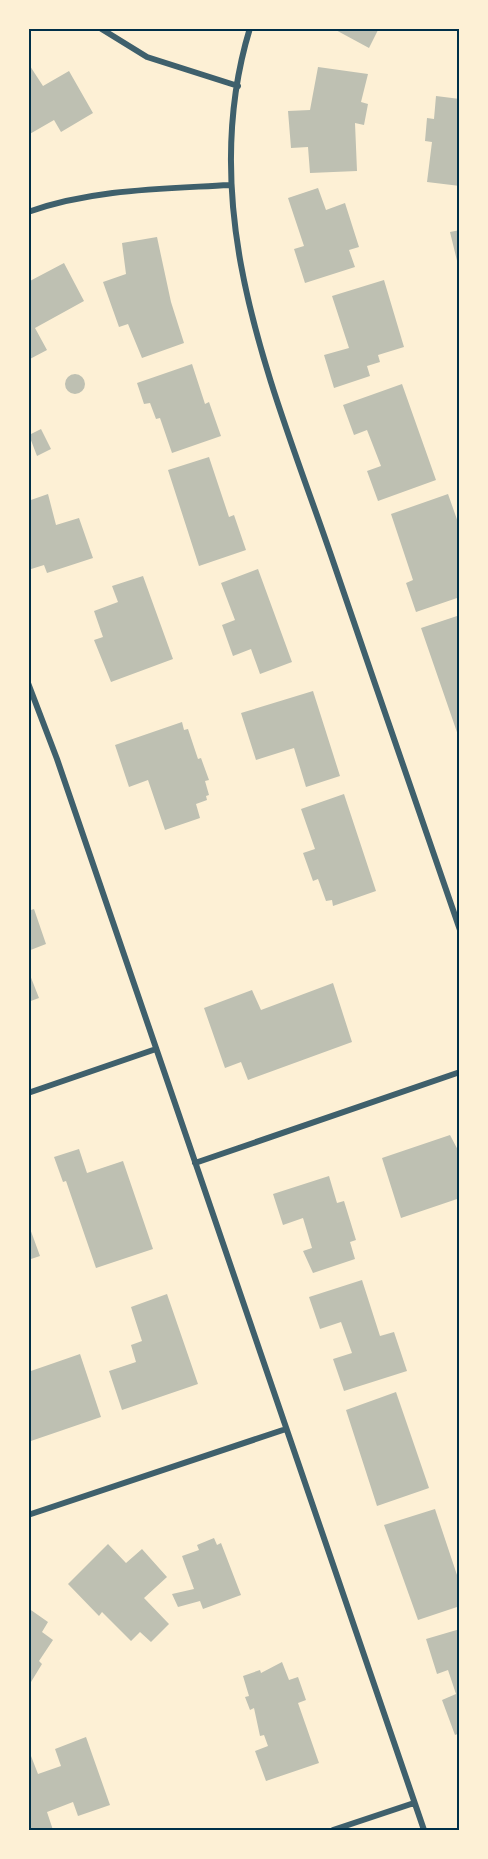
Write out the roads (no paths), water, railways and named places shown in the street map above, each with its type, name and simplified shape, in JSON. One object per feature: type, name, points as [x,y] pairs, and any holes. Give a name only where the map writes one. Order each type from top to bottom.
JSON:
[{"type":"street","points":[[100,28],[147,57],[238,86]]},
{"type":"street","points":[[250,28],[238,86],[230,153],[229,185],[238,260],[266,362],[459,930]]},
{"type":"street","points":[[28,212],[76,199],[119,192],[229,185]]},
{"type":"street","points":[[28,683],[424,1830]]},
{"type":"street","points":[[28,1094],[156,1049]]},
{"type":"street","points":[[195,1163],[459,1072]]},
{"type":"street","points":[[28,1515],[286,1429]]},
{"type":"street","points":[[333,1830],[414,1803]]}]
